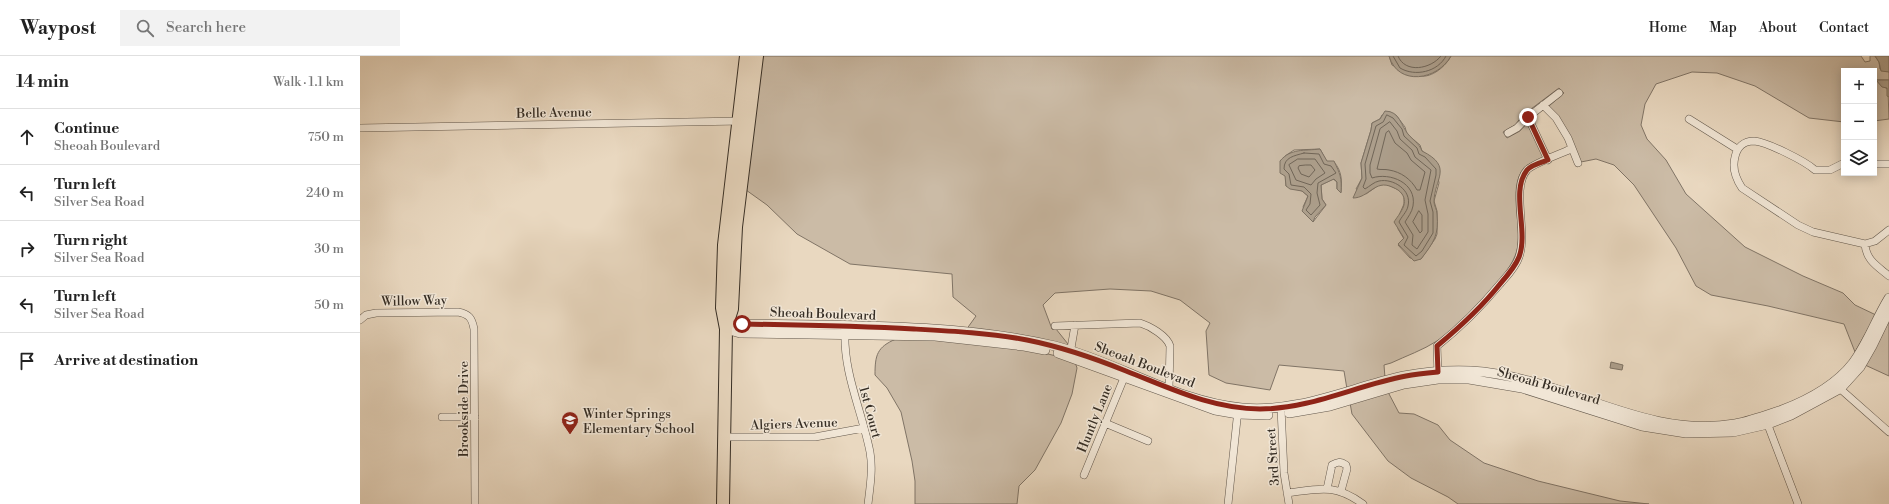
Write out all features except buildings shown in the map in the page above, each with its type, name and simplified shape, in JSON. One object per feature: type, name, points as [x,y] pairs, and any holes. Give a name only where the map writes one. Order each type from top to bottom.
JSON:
[{"type":"main road","points":[[744,120],[753,88],[757,56]]},
{"type":"main road","points":[[746,60],[753,88]]},
{"type":"main road","points":[[723,504],[726,329],[732,309],[736,227],[744,120],[746,60]]},
{"type":"street","points":[[1508,134],[1518,128],[1528,117],[1559,93]]},
{"type":"street","points":[[1544,105],[1556,118],[1568,138],[1578,164]]},
{"type":"street","points":[[1528,117],[1548,160]]},
{"type":"street","points":[[1689,119],[1737,149]]},
{"type":"street","name":"Belle Avenue","points":[[360,128],[744,120]]},
{"type":"street","points":[[1841,164],[1824,172],[1815,170],[1807,163],[1756,141],[1748,142],[1737,149],[1734,159],[1738,182],[1750,195],[1798,226],[1813,232],[1865,244],[1875,241],[1889,230]]},
{"type":"street","points":[[1438,376],[1437,346],[1468,320],[1484,304],[1510,273],[1519,256],[1523,228],[1520,195],[1522,178],[1528,169],[1571,149]]},
{"type":"street","points":[[1877,164],[1889,164]]},
{"type":"street","points":[[1865,244],[1866,252],[1871,262],[1889,276]]},
{"type":"street","name":"Sheoah Boulevard","points":[[1766,420],[1833,382],[1853,363],[1889,298]]},
{"type":"street","name":"Sheoah Boulevard","points":[[726,329],[742,324],[846,326],[937,330],[1027,340],[1125,374],[1238,411],[1256,415],[1330,406],[1404,384],[1438,376],[1469,379],[1501,384],[1558,399],[1642,426],[1686,433],[1733,432],[1766,420],[1797,413],[1841,388],[1860,367],[1889,311]]},
{"type":"street","name":"Willow Way","points":[[360,319],[366,315],[376,312],[458,312],[469,315]]},
{"type":"street","name":"Brookside Drive","points":[[469,315],[474,329],[475,504]]},
{"type":"street","points":[[1055,326],[1140,324],[1166,338],[1170,346],[1169,388]]},
{"type":"street","points":[[1070,354],[1075,325]]},
{"type":"street","name":"1st Court","points":[[846,326],[845,336],[848,370],[870,453],[871,470],[868,504]]},
{"type":"street","name":"Sheoah Boulevard","points":[[726,329],[740,333],[950,338],[1024,346],[1070,354]]},
{"type":"street","name":"Sheoah Boulevard","points":[[1125,374],[1195,404],[1215,410],[1238,411]]},
{"type":"street","name":"Huntly Lane","points":[[1084,475],[1125,374]]},
{"type":"street","points":[[1833,382],[1889,432]]},
{"type":"street","points":[[1228,504],[1238,411]]},
{"type":"street","name":"3rd Street","points":[[1281,411],[1289,504]]},
{"type":"street","points":[[442,417],[475,417]]},
{"type":"street","points":[[1766,420],[1798,504]]},
{"type":"street","points":[[1105,424],[1148,441]]},
{"type":"street","name":"Algiers Avenue","points":[[724,437],[815,437],[864,428]]},
{"type":"street","points":[[1327,489],[1332,466],[1336,462],[1341,462],[1346,465],[1347,469],[1342,491]]},
{"type":"street","points":[[1287,493],[1327,489],[1342,491],[1363,504]]},
{"type":"shaded area","points":[[762,56],[1389,56],[1392,65],[1413,74],[1425,76],[1434,73],[1446,64],[1451,56],[1861,56],[1865,62],[1870,61],[1870,56],[1875,56],[1879,62],[1880,69],[1889,72],[1889,80],[1877,80],[1877,68],[1841,68],[1841,122],[1809,118],[1755,86],[1717,73],[1692,72],[1656,84],[1645,104],[1641,125],[1647,139],[1666,160],[1686,194],[1745,247],[1803,276],[1843,293],[1855,305],[1876,315],[1855,352],[1844,324],[1768,306],[1711,295],[1696,286],[1676,248],[1634,185],[1614,165],[1596,159],[1581,162],[1549,106],[1564,93],[1559,88],[1523,115],[1515,125],[1503,132],[1507,138],[1520,131],[1527,123],[1544,158],[1525,167],[1519,176],[1516,198],[1518,246],[1510,266],[1502,278],[1481,303],[1447,335],[1420,350],[1384,365],[1385,378],[1347,389],[1344,371],[1279,365],[1270,390],[1226,383],[1209,375],[1206,331],[1210,323],[1180,300],[1151,291],[1110,289],[1055,293],[1043,305],[1052,329],[1056,329],[1068,346],[966,330],[976,316],[953,297],[952,274],[850,264],[797,234],[767,205],[746,190]],"holes":[[[1382,115],[1396,115],[1405,127],[1407,134],[1420,145],[1422,151],[1435,161],[1439,183],[1434,201],[1437,211],[1437,234],[1421,259],[1410,258],[1398,245],[1404,239],[1398,229],[1400,213],[1404,204],[1404,196],[1399,190],[1386,184],[1379,185],[1366,194],[1356,189],[1362,178],[1361,163],[1372,123],[1380,119]],[[1320,149],[1327,162],[1334,162],[1339,169],[1341,192],[1337,189],[1337,182],[1333,179],[1321,185],[1322,199],[1326,205],[1313,222],[1303,207],[1308,196],[1302,191],[1286,186],[1285,156],[1294,150]]]},
{"type":"shaded area","points":[[1877,80],[1888,90],[1889,119],[1877,121]]},
{"type":"shaded area","points":[[1889,322],[1889,376],[1865,365]]},
{"type":"shaded area","points":[[896,339],[941,340],[987,344],[1033,351],[1075,362],[1077,368],[1072,394],[1061,423],[1035,470],[1019,486],[1017,504],[915,504],[915,481],[912,461],[901,412],[887,388],[875,375],[878,352],[885,345]]},
{"type":"shaded area","points":[[1388,392],[1399,413],[1414,414],[1438,425],[1450,440],[1484,463],[1538,481],[1620,501],[1649,504],[1458,504],[1448,497],[1411,478],[1388,461],[1352,414],[1350,403]]},
{"type":"water","points":[[1389,56],[1451,56],[1445,64],[1437,70],[1428,75],[1418,77],[1409,76],[1401,72],[1394,66]]},
{"type":"water","points":[[1875,56],[1889,56],[1889,72],[1881,71],[1879,62]]},
{"type":"water","points":[[1877,80],[1889,80],[1889,97],[1887,96],[1887,88],[1882,87]]},
{"type":"water","points":[[1385,111],[1394,113],[1397,116],[1406,131],[1418,144],[1422,151],[1432,157],[1440,168],[1434,202],[1437,212],[1437,228],[1435,238],[1421,259],[1414,261],[1398,244],[1404,238],[1394,222],[1404,205],[1404,198],[1402,194],[1397,189],[1386,185],[1381,185],[1359,197],[1353,198],[1362,178],[1361,163],[1372,123],[1380,119]]},
{"type":"water","points":[[1320,149],[1327,161],[1334,161],[1338,169],[1341,183],[1341,193],[1337,189],[1337,182],[1334,179],[1321,185],[1322,199],[1326,205],[1315,217],[1313,222],[1302,211],[1308,196],[1302,191],[1290,189],[1286,186],[1285,176],[1280,173],[1280,161],[1293,152]]},
{"type":"water","points":[[1611,362],[1623,365],[1622,370],[1610,368]]},
{"type":"place","name":"Winter Springs Elementary School","points":[[570,435]]},
{"type":"route","points":[[742,324],[848,326],[937,330],[1027,340],[1068,350],[1197,398],[1238,408],[1281,408],[1333,398],[1381,382],[1406,376],[1438,372],[1437,346],[1468,320],[1484,304],[1510,273],[1519,256],[1523,228],[1520,195],[1522,178],[1528,169],[1548,160],[1528,117]]}]
